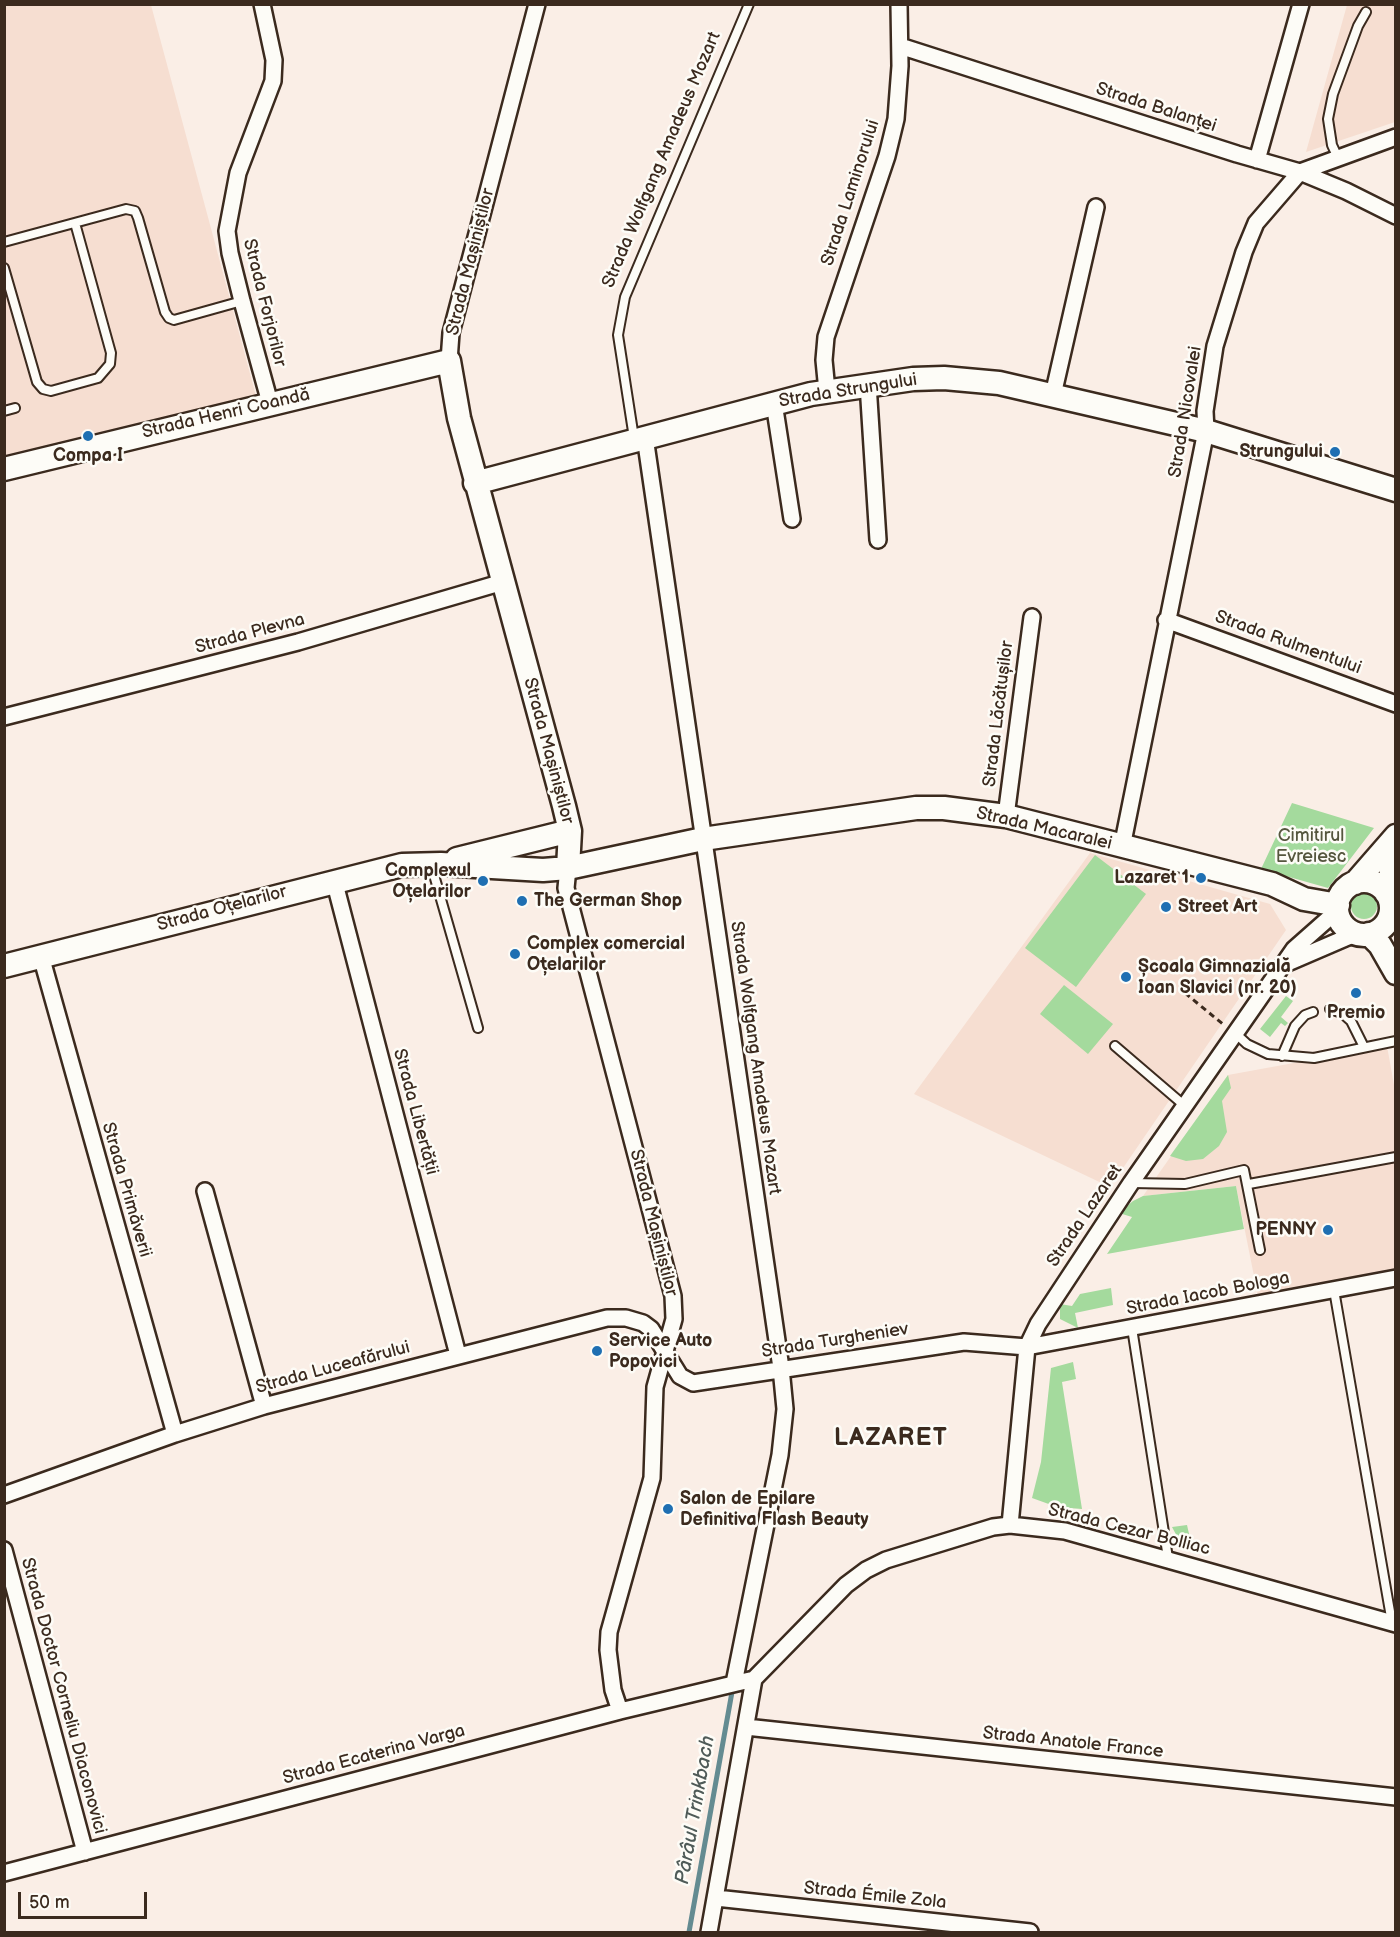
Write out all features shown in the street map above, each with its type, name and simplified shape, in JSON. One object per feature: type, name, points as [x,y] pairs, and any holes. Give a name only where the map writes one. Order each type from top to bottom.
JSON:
[{"type":"street","name":"Strada Forjorilor","points":[[262,4],[274,60],[273,81],[238,173],[228,214],[230,253],[270,403]]},
{"type":"street","name":"Strada Mașiniștilor","points":[[537,4],[451,333],[449,361],[452,390],[570,831],[566,888],[673,1296],[674,1319],[655,1387],[652,1478],[609,1632],[612,1681],[620,1711]]},
{"type":"street","name":"Strada Laminorului","points":[[828,391],[824,360],[826,336],[893,136],[898,98],[899,4]]},
{"type":"street","points":[[1257,160],[1301,4]]},
{"type":"street","name":"Strada Balanței","points":[[900,46],[1300,172],[1346,191],[1395,216]]},
{"type":"street","name":"Strada Nicovalei","points":[[1122,847],[1166,620],[1206,431],[1204,411],[1215,346],[1244,252],[1256,223],[1300,172],[1395,137]]},
{"type":"street","points":[[1053,395],[1096,207]]},
{"type":"street","name":"Strada Henri Coandă","points":[[4,469],[449,361]]},
{"type":"street","name":"Strada Strungului","points":[[476,483],[774,403],[868,384],[913,379],[974,380],[1053,395],[1206,431],[1395,489]]},
{"type":"street","points":[[868,384],[878,540]]},
{"type":"street","points":[[774,403],[792,519]]},
{"type":"street","name":"Strada Wolfgang Amadeus Mozart","points":[[640,438],[703,839],[781,1368],[784,1432],[734,1683]]},
{"type":"street","name":"Strada Plevna","points":[[4,717],[298,642],[503,582]]},
{"type":"street","name":"Strada Lăcătușilor","points":[[1006,816],[1032,617]]},
{"type":"street","name":"Strada Rulmentului","points":[[1166,620],[1395,704]]},
{"type":"street","name":"Strada Macaralei","points":[[568,868],[703,839],[916,808],[944,808],[1006,816],[1272,884],[1304,899],[1338,908]]},
{"type":"street","name":"Strada Oțelarilor","points":[[436,863],[570,831]]},
{"type":"street","points":[[1395,836],[1355,883],[1343,891],[1338,908],[1344,925],[1380,945],[1395,973]]},
{"type":"street","points":[[1395,852],[1386,892],[1390,904],[1395,943]]},
{"type":"street","name":"Strada Oțelarilor","points":[[4,966],[334,880],[402,865],[436,863],[543,870],[568,868]]},
{"type":"street","name":"Strada Libertății","points":[[334,880],[458,1355]]},
{"type":"street","points":[[1355,883],[1372,882],[1386,892]]},
{"type":"street","name":"Strada Lazaret","points":[[1010,1525],[1027,1347],[1050,1303],[1294,949],[1338,908]]},
{"type":"street","points":[[1285,964],[1382,928],[1390,916]]},
{"type":"street","name":"Strada Primăverii","points":[[41,956],[175,1434]]},
{"type":"street","points":[[205,1191],[264,1406]]},
{"type":"street","name":"Strada Iacob Bologa","points":[[1027,1347],[1395,1278]]},
{"type":"street","name":"Strada Luceafărului","points":[[4,1495],[175,1434],[264,1406],[607,1318],[626,1318],[643,1323],[666,1351]]},
{"type":"street","name":"Strada Turgheniev","points":[[666,1351],[680,1376],[693,1383],[964,1342],[1027,1347]]},
{"type":"street","name":"Strada Cezar Bolliac","points":[[754,1679],[846,1585],[866,1570],[886,1560],[993,1527],[1010,1525],[1065,1530],[1394,1623]]},
{"type":"street","name":"Strada Doctor Corneliu Diaconovici","points":[[4,1550],[85,1852]]},
{"type":"street","points":[[710,1932],[754,1679]]},
{"type":"street","name":"Strada Ecaterina Varga","points":[[4,1873],[620,1711],[754,1679]]},
{"type":"street","name":"Strada Anatole France","points":[[746,1727],[1395,1797]]},
{"type":"street","name":"Strada Émile Zola","points":[[716,1898],[1029,1932]]},
{"type":"lane","name":"Strada Wolfgang Amadeus Mozart","points":[[640,438],[618,335],[625,297],[749,4]]},
{"type":"lane","points":[[1338,158],[1332,146],[1328,119],[1333,94],[1358,26],[1366,12]]},
{"type":"lane","points":[[4,242],[126,209],[135,211],[165,312],[169,318],[174,320],[242,302]]},
{"type":"lane","points":[[4,268],[37,382],[43,389],[51,391],[98,378],[110,364],[111,353],[75,223]]},
{"type":"lane","points":[[4,411],[15,408]]},
{"type":"lane","points":[[436,863],[478,1028]]},
{"type":"lane","points":[[1330,1009],[1342,1013],[1351,1021],[1364,1047]]},
{"type":"lane","points":[[1282,1056],[1295,1026],[1305,1015],[1313,1012]]},
{"type":"lane","points":[[1235,1033],[1258,1051],[1282,1056],[1314,1058],[1395,1041]]},
{"type":"lane","points":[[1115,1046],[1185,1106]]},
{"type":"lane","points":[[1249,1184],[1395,1158]]},
{"type":"lane","points":[[1131,1183],[1185,1184],[1244,1170],[1249,1184],[1260,1250]]},
{"type":"lane","points":[[1334,1290],[1394,1623]]},
{"type":"lane","points":[[1132,1328],[1168,1558]]},
{"type":"path","points":[[1185,993],[1235,1033]]},
{"type":"shaded area","points":[[5,5],[151,5],[256,396],[5,457]]},
{"type":"shaded area","points":[[1347,5],[1395,5],[1395,122],[1306,152]]},
{"type":"shaded area","name":"Școala Gimnazială Ioan Slavici (nr. 20)","points":[[1090,853],[1270,904],[1286,930],[1110,1187],[914,1094]]},
{"type":"shaded area","points":[[1387,1046],[1396,1096],[1395,1271],[1258,1296],[1236,1186],[1143,1196],[1228,1075]]},
{"type":"green space","name":"Cimitirul Evreiesc","points":[[1292,803],[1374,828],[1328,888],[1261,869]]},
{"type":"green space","points":[[1095,855],[1146,894],[1076,987],[1025,948]]},
{"type":"green space","points":[[1364,893],[1373,897],[1377,906],[1373,915],[1364,919],[1355,915],[1351,906],[1355,897]]},
{"type":"green space","points":[[1064,985],[1113,1024],[1088,1054],[1040,1014]]},
{"type":"green space","points":[[1286,996],[1293,1001],[1281,1017],[1288,1023],[1285,1026],[1281,1023],[1270,1037],[1260,1029]]},
{"type":"green space","points":[[1228,1075],[1231,1088],[1222,1101],[1227,1132],[1219,1146],[1203,1159],[1186,1161],[1170,1156]]},
{"type":"green space","points":[[1236,1186],[1244,1229],[1107,1254],[1132,1217],[1119,1213],[1133,1201],[1143,1196]]},
{"type":"green space","points":[[1111,1288],[1113,1305],[1075,1313],[1078,1328],[1060,1319],[1060,1304],[1072,1306],[1080,1294]]},
{"type":"green space","points":[[1073,1362],[1076,1379],[1062,1382],[1082,1509],[1057,1507],[1032,1498],[1041,1462],[1051,1368]]},
{"type":"green space","points":[[1187,1525],[1192,1547],[1179,1540],[1172,1527]]},
{"type":"waterway","name":"Pârâul Trinkbach","points":[[689,1932],[732,1692]]},
{"type":"place","name":"Compa I","points":[[88,436]]},
{"type":"place","name":"Strungului","points":[[1335,452]]},
{"type":"place","name":"Lazaret 1","points":[[1201,878]]},
{"type":"place","name":"Complexul Oțelarilor","points":[[483,881]]},
{"type":"place","name":"The German Shop","points":[[522,901]]},
{"type":"place","name":"Street Art","points":[[1166,907]]},
{"type":"place","name":"Complex comercial Oțelarilor","points":[[515,954]]},
{"type":"place","name":"Școala Gimnazială Ioan Slavici (nr. 20)","points":[[1126,977]]},
{"type":"place","name":"Premio","points":[[1356,993]]},
{"type":"place","name":"PENNY","points":[[1328,1230]]},
{"type":"place","name":"Service Auto Popovici","points":[[597,1351]]},
{"type":"place","name":"Salon de Epilare Definitiva Flash Beauty","points":[[668,1509]]},
{"type":"district","name":"LAZARET","points":[[891,1439]]}]
